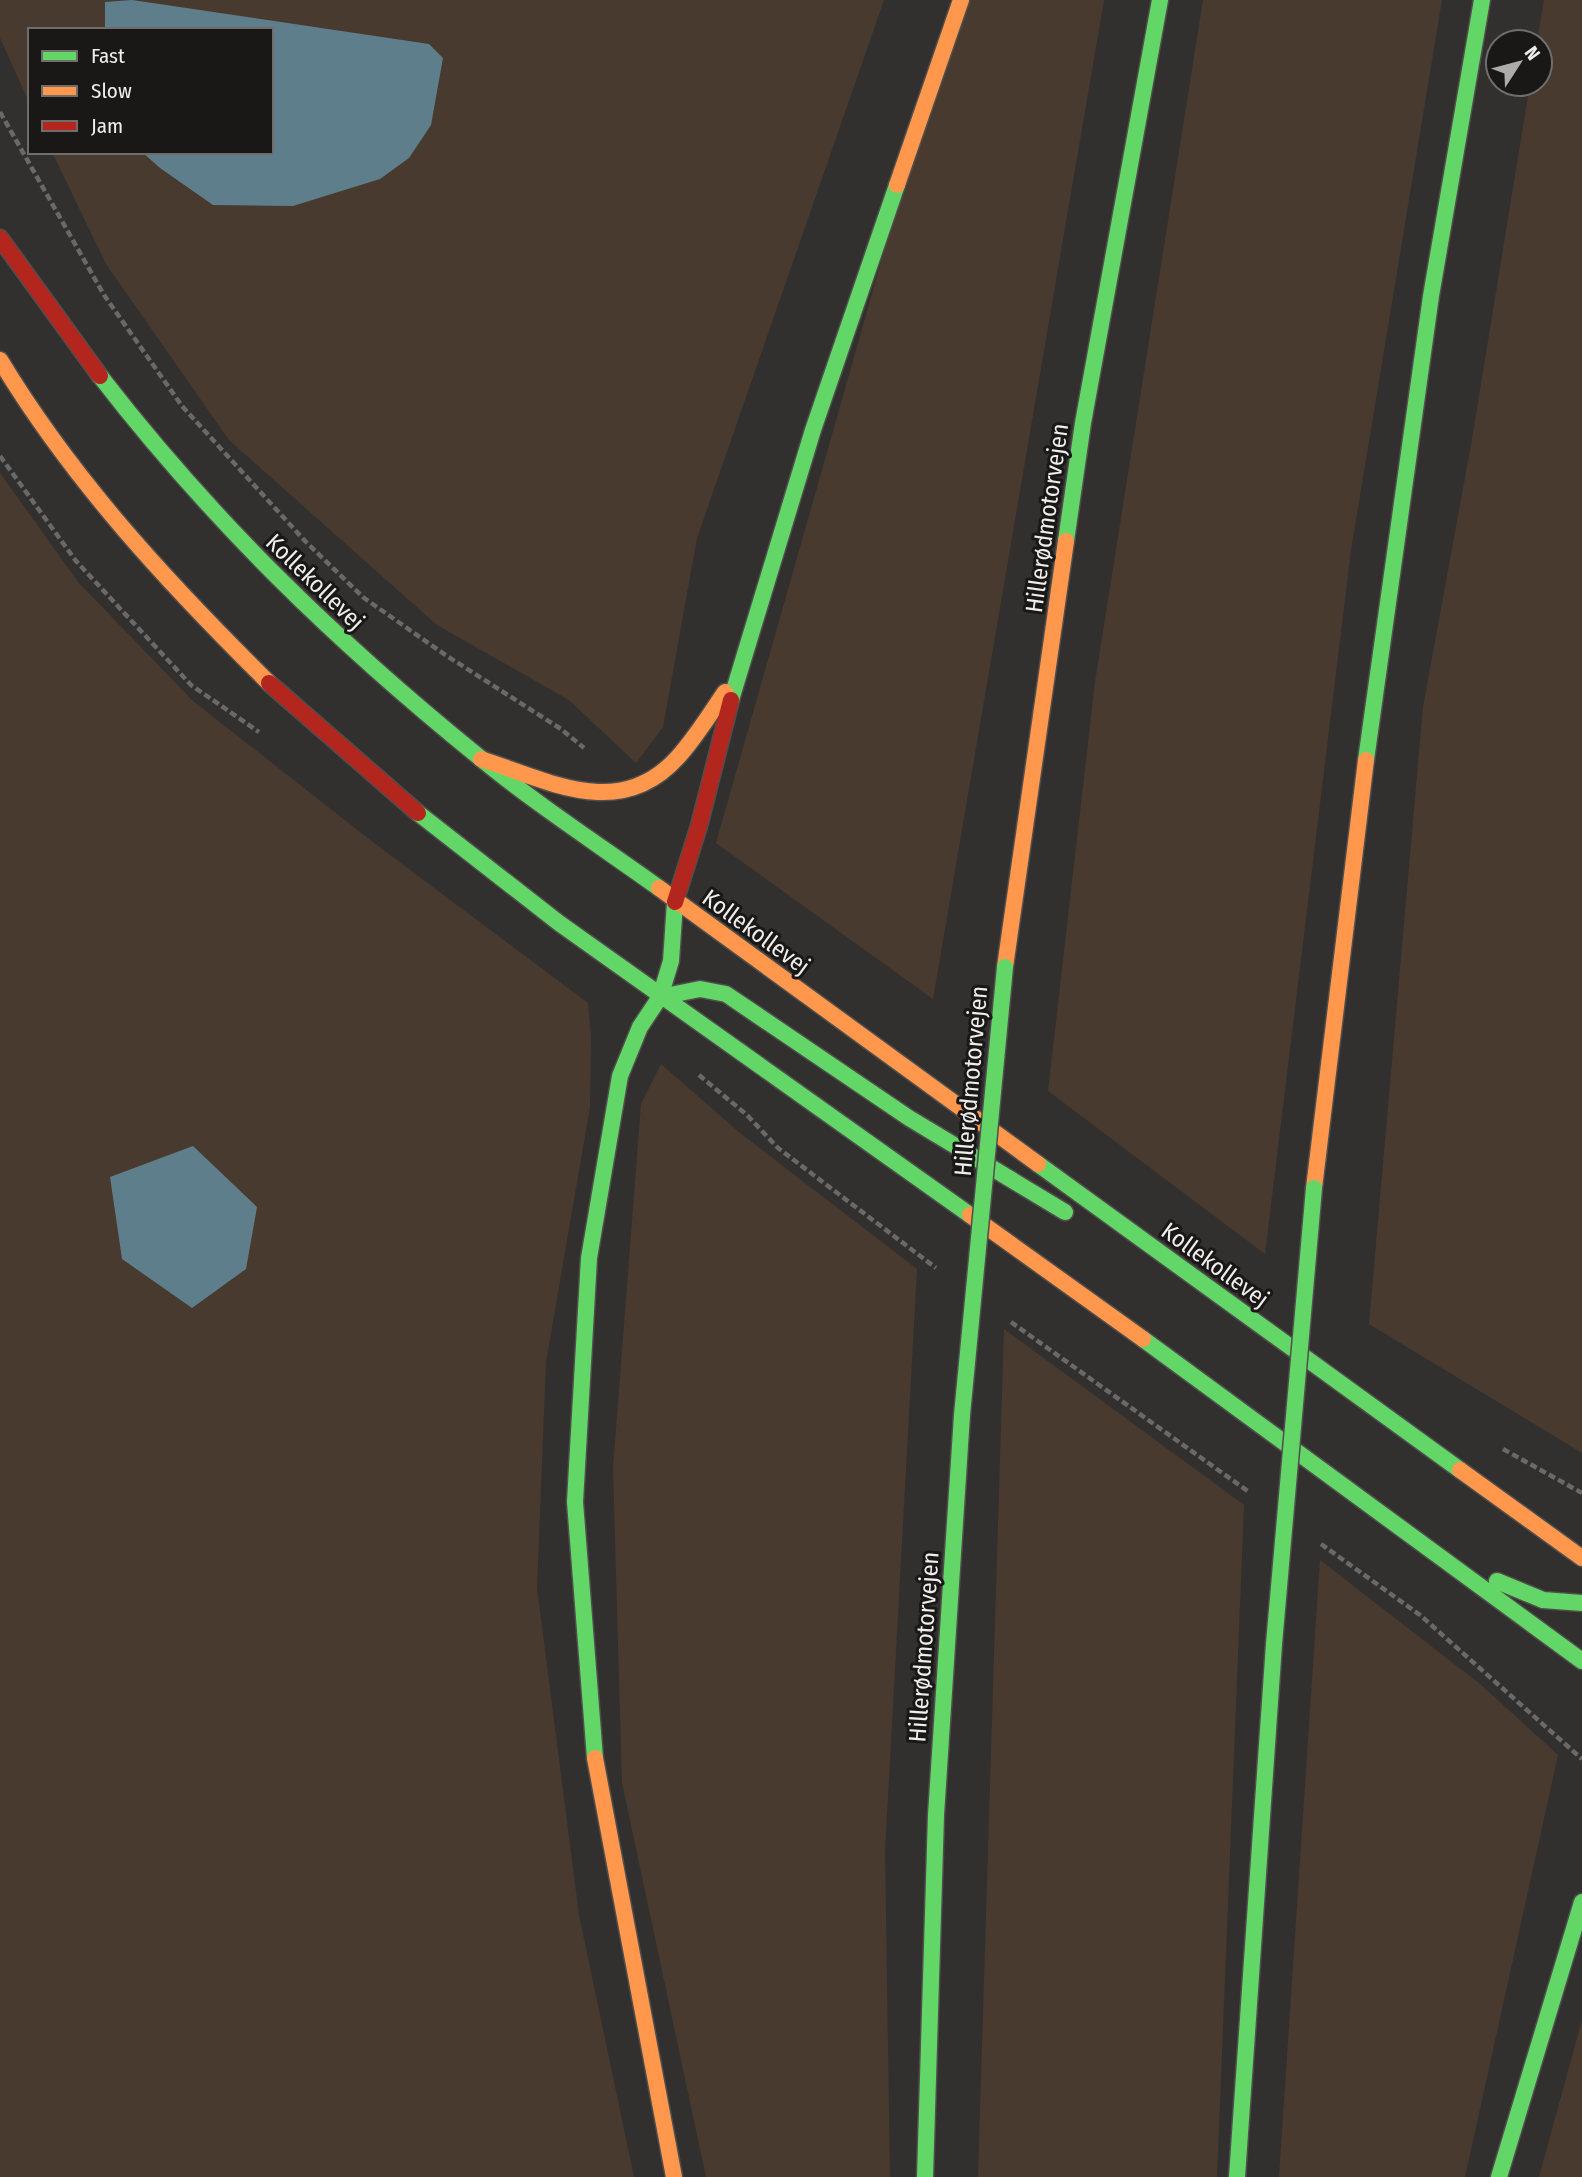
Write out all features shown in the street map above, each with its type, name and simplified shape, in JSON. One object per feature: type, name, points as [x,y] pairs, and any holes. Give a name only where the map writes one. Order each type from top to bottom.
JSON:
[{"type":"main road","points":[[674,2177],[594,1754],[575,1502],[589,1258],[620,1076],[640,1027],[660,998],[671,961],[675,902],[699,826],[738,673],[813,430],[961,0]]},
{"type":"main road","name":"Hillerødmotorvejen","points":[[925,2177],[936,1815],[962,1415],[1005,967],[1083,423],[1160,0]]},
{"type":"main road","points":[[1237,2177],[1274,1644],[1314,1188],[1377,655],[1454,146],[1482,0]]},
{"type":"main road","name":"Kollekollevej","points":[[0,238],[39,296],[119,398],[237,539],[329,629],[481,759],[1582,1558]]},
{"type":"main road","points":[[0,360],[73,468],[139,549],[262,678],[428,822],[660,998],[862,1138],[1444,1556],[1582,1661]]},
{"type":"main road","points":[[481,759],[585,790],[606,794],[622,792],[649,781],[669,767],[738,673]]},
{"type":"main road","points":[[660,998],[700,989],[726,994],[909,1118],[1084,1224]]},
{"type":"main road","points":[[1131,1251],[1270,1334]]},
{"type":"main road","points":[[1444,1556],[1533,1596],[1565,1603],[1582,1603]]},
{"type":"main road","points":[[1499,2177],[1582,1902]]},
{"type":"path","points":[[0,112],[104,295],[182,406],[305,541],[364,598],[561,729],[586,750]]},
{"type":"path","points":[[696,1072],[747,1115],[778,1148],[939,1270]]},
{"type":"path","points":[[1006,1318],[1252,1494]]},
{"type":"path","points":[[1319,1542],[1420,1615],[1582,1759]]},
{"type":"shaded area","points":[[0,0],[884,0],[697,538],[663,727],[636,763],[569,700],[437,625],[229,440],[106,264],[53,154],[273,154],[273,28],[28,28],[28,100],[0,38]]},
{"type":"shaded area","points":[[964,0],[1104,0],[933,999],[716,843],[935,72]]},
{"type":"shaded area","points":[[1203,0],[1442,0],[1351,550],[1265,1254],[1048,1091],[1095,682]]},
{"type":"shaded area","points":[[1544,0],[1582,0],[1582,1453],[1369,1324],[1423,707],[1471,445],[1528,98],[1554,98],[1554,28],[1539,28]]},
{"type":"shaded area","points":[[0,473],[78,582],[193,701],[374,843],[588,1003],[591,1036],[590,1107],[546,1362],[537,1588],[579,1915],[634,2177],[0,2177]]},
{"type":"shaded area","points":[[661,1064],[740,1133],[917,1269],[885,1851],[890,2177],[706,2177],[622,1783],[613,1468],[641,1104]]},
{"type":"shaded area","points":[[1004,1329],[1244,1505],[1217,2177],[978,2177]]},
{"type":"shaded area","points":[[1320,1560],[1480,1684],[1558,1755],[1465,2177],[1279,2177]]},
{"type":"shaded area","points":[[1582,2020],[1582,2177],[1539,2177]]},
{"type":"water","points":[[132,0],[429,44],[443,58],[431,125],[409,158],[380,179],[293,206],[213,205],[144,154],[273,154],[273,28],[105,28],[105,2]]},
{"type":"water","points":[[193,1146],[257,1207],[246,1269],[192,1308],[122,1259],[110,1177]]},
{"type":"traffic: fast","points":[[1066,541],[1083,423],[1160,0]]},
{"type":"traffic: fast","points":[[1366,760],[1431,296],[1482,0]]},
{"type":"traffic: fast","points":[[731,700],[813,430],[897,185]]},
{"type":"traffic: fast","points":[[100,376],[143,430],[232,530],[278,578],[375,669],[545,808],[659,888]]},
{"type":"traffic: fast","points":[[418,813],[559,923],[970,1215]]},
{"type":"traffic: fast","points":[[660,997],[671,961],[675,902]]},
{"type":"traffic: fast","points":[[962,1415],[1005,967]]},
{"type":"traffic: fast","points":[[660,997],[700,989],[726,994],[909,1118],[1065,1212]]},
{"type":"traffic: fast","points":[[595,1758],[575,1502],[589,1258],[620,1076],[640,1027],[660,997]]},
{"type":"traffic: fast","points":[[1038,1164],[1460,1470]]},
{"type":"traffic: fast","points":[[1274,1644],[1314,1188]]},
{"type":"traffic: fast","points":[[1143,1339],[1582,1661]]},
{"type":"traffic: fast","points":[[925,2177],[936,1815],[962,1415]]},
{"type":"traffic: fast","points":[[1497,1581],[1543,1600],[1582,1603]]},
{"type":"traffic: fast","points":[[1237,2177],[1274,1644]]},
{"type":"traffic: fast","points":[[1499,2177],[1582,1902]]},
{"type":"traffic: slow","points":[[897,185],[961,0]]},
{"type":"traffic: slow","points":[[0,360],[59,448],[124,530],[195,608],[269,683]]},
{"type":"traffic: slow","points":[[1005,967],[1066,541]]},
{"type":"traffic: slow","points":[[481,759],[583,791],[608,792],[632,788],[656,777],[678,757],[725,692]]},
{"type":"traffic: slow","points":[[1314,1188],[1366,760]]},
{"type":"traffic: slow","points":[[659,888],[1038,1164]]},
{"type":"traffic: slow","points":[[970,1215],[1143,1339]]},
{"type":"traffic: slow","points":[[1460,1470],[1582,1558]]},
{"type":"traffic: slow","points":[[595,1758],[674,2177]]},
{"type":"traffic: jam","points":[[0,238],[100,376]]},
{"type":"traffic: jam","points":[[269,683],[418,813]]},
{"type":"traffic: jam","points":[[675,902],[699,826],[731,700]]}]
